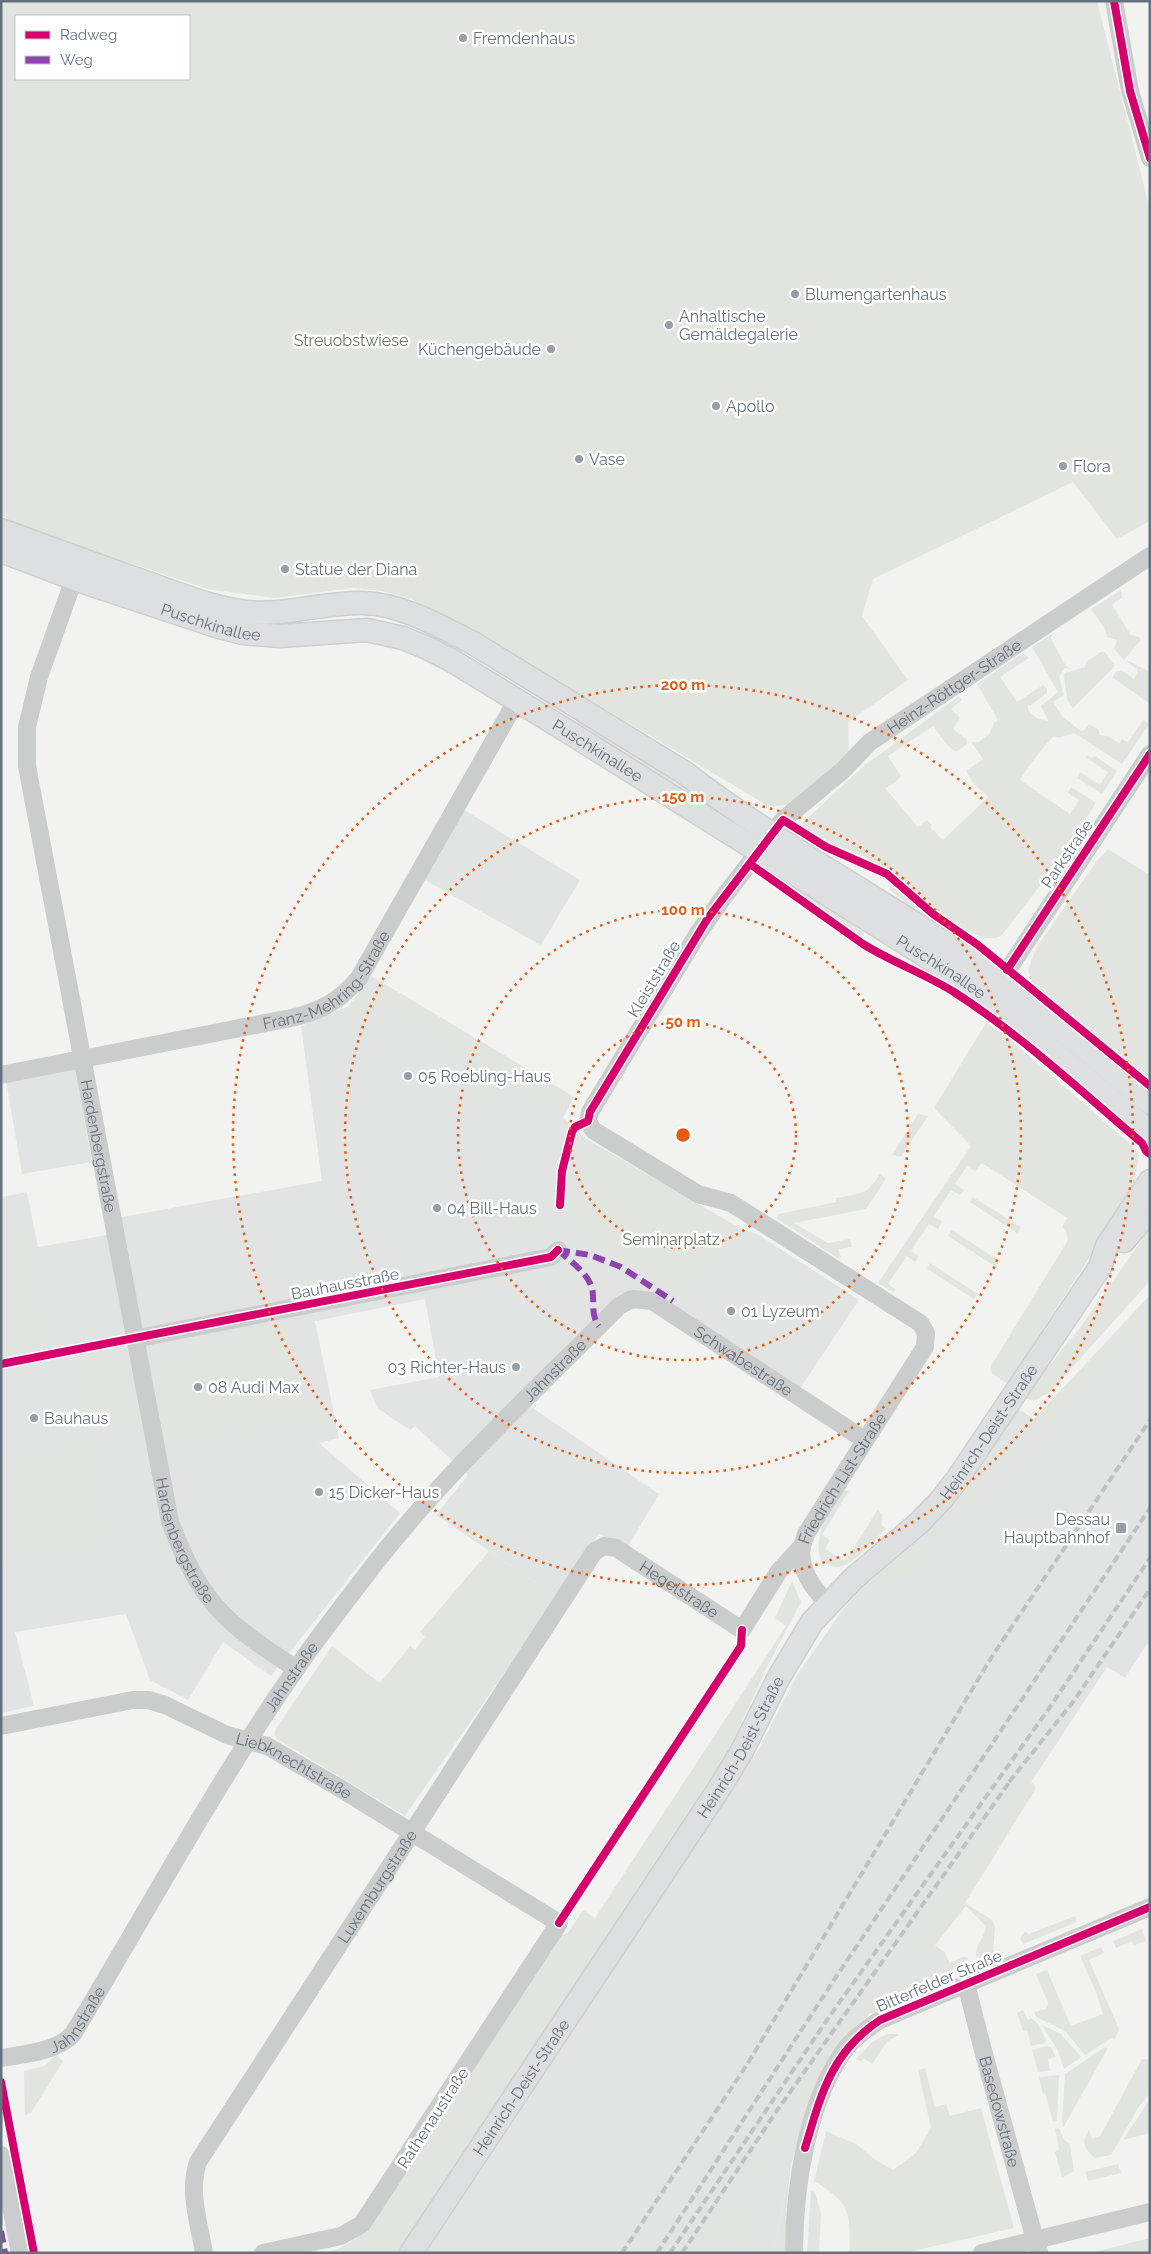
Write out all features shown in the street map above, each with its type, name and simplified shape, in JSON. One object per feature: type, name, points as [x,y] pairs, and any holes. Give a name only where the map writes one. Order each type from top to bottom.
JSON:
[{"type":"main road","name":"Puschkinallee","points":[[1,530],[154,585],[228,608],[264,612],[362,603],[378,604],[413,614],[473,643],[685,773],[715,796],[766,842],[990,999],[1150,1132]]},
{"type":"main road","name":"Puschkinallee","points":[[1,551],[74,579],[242,633],[280,636],[367,630],[386,633],[434,651],[958,951],[1000,982],[1150,1103]]},
{"type":"main road","name":"Heinrich-Deist-Straße","points":[[411,2253],[724,1781],[799,1642],[828,1604],[931,1510],[958,1478],[1100,1267],[1107,1246],[1150,1181]]},
{"type":"main road","name":"Heinrich-Deist-Straße","points":[[1100,1267],[1109,1261],[1150,1210]]},
{"type":"street","points":[[1114,1],[1130,91],[1150,158]]},
{"type":"street","name":"Heinz-Röttger-Straße","points":[[766,842],[783,820],[842,771],[870,742],[1150,556]]},
{"type":"street","name":"Hardenbergstraße","points":[[74,579],[39,677],[27,727],[27,766],[170,1522],[194,1575],[224,1615],[244,1633],[296,1669]]},
{"type":"street","name":"Franz-Mehring-Straße","points":[[1,1075],[307,1015],[339,999],[359,978],[517,700]]},
{"type":"street","name":"Parkstraße","points":[[1000,982],[1150,754]]},
{"type":"street","name":"Kleiststraße","points":[[766,842],[722,898],[697,935],[590,1112],[588,1121],[592,1130],[698,1194],[731,1203],[920,1323]]},
{"type":"street","name":"Bauhausstraße","points":[[134,1339],[551,1257],[558,1250]]},
{"type":"street","name":"Schwabestraße","points":[[619,1306],[632,1299],[652,1301],[865,1440]]},
{"type":"street","name":"Jahnstraße","points":[[1,2058],[55,2046],[65,2042],[73,2034],[249,1740],[296,1669],[374,1564],[472,1455],[619,1306]]},
{"type":"street","name":"Friedrich-List-Straße","points":[[742,1630],[779,1571],[802,1546],[806,1534],[925,1347],[926,1333],[920,1323]]},
{"type":"street","name":"Luxemburgstraße","points":[[204,2253],[193,2192],[194,2172],[198,2162],[594,1552],[604,1546],[616,1548]]},
{"type":"street","points":[[802,1546],[801,1555],[805,1572],[818,1593],[828,1604]]},
{"type":"street","name":"Hegelstraße","points":[[616,1548],[742,1630]]},
{"type":"street","name":"Liebknechtstraße","points":[[1,1726],[133,1700],[148,1700],[165,1706],[227,1735],[267,1746],[559,1923]]},
{"type":"street","name":"Bitterfelder Straße","points":[[794,2253],[798,2183],[805,2148],[823,2092],[836,2064],[848,2045],[863,2031],[880,2020],[1150,1907]]},
{"type":"street","name":"Rathenaustraße","points":[[262,2253],[341,2236],[357,2228],[367,2219],[559,1923]]},
{"type":"street","name":"Basedowstraße","points":[[966,1984],[986,2064],[1037,2246]]},
{"type":"street","points":[[1,2155],[20,2253]]},
{"type":"street","points":[[982,2253],[1037,2246],[1150,2212]]},
{"type":"shaded area","points":[[464,810],[580,880],[541,945],[425,880]]},
{"type":"shaded area","points":[[371,976],[574,1097],[563,1117],[585,1138],[736,1226],[759,1235],[859,1300],[799,1390],[651,1293],[643,1291],[629,1292],[623,1294],[611,1304],[518,1398],[659,1494],[627,1548],[599,1534],[557,1597],[436,1515],[468,1475],[415,1426],[410,1430],[377,1408],[370,1390],[439,1377],[425,1299],[315,1321],[339,1438],[319,1443],[400,1513],[271,1676],[223,1642],[188,1700],[150,1680],[126,1614],[15,1632],[34,1706],[1,1713],[1,1197],[27,1192],[38,1247],[107,1235],[105,1220],[322,1181],[301,1026],[349,1006]]},
{"type":"shaded area","points":[[75,1067],[92,1162],[22,1174],[6,1081]]},
{"type":"shaded area","name":"Dessau Hauptbahnhof","points":[[1150,1295],[1150,1646],[1147,1644],[1125,1678],[1107,1667],[1031,1782],[935,1945],[945,1953],[953,1970],[863,2010],[844,2035],[822,2071],[791,2164],[773,2253],[426,2253],[758,1750],[798,1674],[844,1608],[865,1585],[924,1535],[959,1496],[997,1437],[980,1425],[998,1396],[1034,1419]]},
{"type":"green space","name":"Streuobstwiese","points":[[1,1],[1097,1],[1150,209],[1150,521],[1117,539],[1073,482],[873,579],[862,616],[908,680],[848,722],[849,757],[792,805],[768,806],[479,634],[413,600],[382,591],[352,588],[274,598],[207,589],[33,530],[1,516]]},
{"type":"green space","points":[[1121,590],[1122,598],[1112,605],[1131,635],[1139,637],[1141,640],[1124,660],[1114,649],[1117,640],[1107,637],[1105,629],[1091,609]]},
{"type":"green space","points":[[1052,634],[1051,639],[1066,666],[1069,667],[1064,669],[1059,677],[1064,695],[1053,702],[1063,717],[1081,731],[1089,724],[1099,730],[1099,735],[1107,736],[1119,743],[1122,739],[1128,742],[1143,720],[1149,724],[1122,764],[1074,733],[1058,738],[1054,736],[1027,769],[1020,780],[1070,814],[1079,800],[1068,793],[1071,787],[1096,803],[1057,864],[1002,935],[990,938],[976,935],[943,915],[887,870],[864,857],[831,844],[802,826],[802,823],[865,765],[959,696],[962,700],[951,709],[960,718],[953,729],[966,739],[967,744],[956,752],[948,746],[933,726],[888,756],[901,776],[895,783],[885,788],[918,827],[927,820],[932,825],[930,827],[943,840],[988,797],[974,784],[966,771],[983,759],[971,742],[979,742],[989,734],[994,723],[998,720],[977,684],[1023,653],[1029,658],[1000,677],[1017,702],[1043,685],[1047,689],[1047,693],[1030,706],[1028,705],[1028,710],[1036,718],[1048,721],[1041,706],[1058,692],[1032,647]]},
{"type":"green space","points":[[1101,652],[1105,652],[1115,666],[1073,708],[1067,699],[1065,673],[1085,667],[1086,662]]},
{"type":"green space","points":[[1129,661],[1150,672],[1150,704],[1113,678],[1115,672],[1121,670],[1134,679],[1138,670],[1127,662]]},
{"type":"green space","points":[[580,717],[738,819],[734,826],[574,727]]},
{"type":"green space","points":[[1087,755],[1092,758],[1095,756],[1117,771],[1102,794],[1077,778],[1080,772],[1100,785],[1108,772],[1085,757]]},
{"type":"green space","points":[[1108,849],[1150,875],[1150,1079],[1033,986],[1028,970],[1036,948],[1096,862]]},
{"type":"green space","points":[[788,878],[864,933],[861,938],[785,882]]},
{"type":"green space","points":[[891,884],[939,924],[968,943],[966,946],[937,928],[889,889]]},
{"type":"green space","points":[[371,976],[574,1097],[563,1117],[500,1080],[486,1104],[470,1096],[487,1067],[377,1004],[368,1019],[349,1006]]},
{"type":"green space","points":[[986,1023],[1004,1034],[1129,1143],[1139,1155],[1133,1191],[1007,1384],[992,1373],[991,1366],[1068,1240],[1066,1230],[1062,1227],[1067,1218],[982,1163],[975,1171],[967,1166],[955,1184],[964,1190],[960,1195],[951,1190],[934,1216],[942,1222],[938,1229],[929,1224],[911,1251],[919,1256],[915,1262],[907,1256],[888,1284],[896,1290],[893,1292],[878,1283],[971,1146],[934,1108]]},
{"type":"green space","points":[[918,1114],[928,1116],[901,1157],[892,1155]]},
{"type":"green space","name":"Seminarplatz","points":[[581,1137],[736,1226],[685,1302],[571,1225],[572,1180]]},
{"type":"green space","points":[[880,1174],[886,1179],[866,1209],[794,1223],[828,1243],[850,1239],[852,1247],[838,1249],[841,1257],[839,1259],[776,1218],[779,1214],[836,1202],[836,1198],[862,1192],[871,1186]]},
{"type":"green space","points":[[506,1192],[519,1192],[537,1205],[535,1233],[517,1235],[512,1232],[504,1198]]},
{"type":"green space","points":[[973,1197],[1021,1227],[1017,1233],[970,1202]]},
{"type":"green space","points":[[17,1203],[45,1344],[1,1353],[1,1206]]},
{"type":"green space","points":[[1150,1228],[1150,1281],[1049,1393],[1033,1401],[1023,1397],[1033,1382],[1044,1372],[1082,1325]]},
{"type":"green space","points":[[952,1230],[999,1261],[996,1267],[948,1236]]},
{"type":"green space","points":[[930,1263],[978,1294],[974,1299],[927,1269]]},
{"type":"green space","points":[[1150,1295],[1150,1327],[1131,1348],[1125,1345],[1112,1360],[1116,1362],[1089,1390],[1084,1387],[1080,1391],[1084,1395],[1065,1414],[1060,1412],[1057,1415],[1059,1417],[1050,1423],[1039,1416]]},
{"type":"green space","name":"08 Audi Max","points":[[290,1324],[308,1407],[316,1405],[319,1419],[302,1423],[301,1417],[289,1419],[290,1427],[275,1430],[274,1423],[257,1427],[258,1433],[248,1436],[246,1428],[226,1433],[226,1438],[219,1440],[217,1434],[204,1437],[205,1444],[198,1445],[196,1436],[170,1442],[171,1449],[150,1354],[170,1349],[174,1367],[200,1362],[196,1344]]},
{"type":"green space","points":[[126,1359],[138,1420],[88,1429],[76,1368]]},
{"type":"green space","points":[[995,1441],[1021,1457],[1011,1467],[986,1455]]},
{"type":"green space","points":[[89,1443],[109,1540],[4,1561],[1,1548],[1,1461]]},
{"type":"green space","points":[[983,1459],[999,1468],[1001,1473],[992,1483],[989,1482],[987,1489],[981,1494],[977,1492],[973,1496],[976,1500],[961,1514],[955,1509],[946,1519],[952,1525],[938,1539],[934,1538],[933,1542],[935,1545],[906,1579],[902,1574],[878,1594],[873,1592],[873,1581],[876,1576],[924,1535],[959,1496]]},
{"type":"green space","points":[[842,1491],[849,1491],[822,1535],[830,1540],[825,1549],[845,1561],[878,1509],[882,1515],[882,1525],[886,1529],[856,1558],[849,1563],[836,1567],[821,1560],[819,1542],[828,1515]]},
{"type":"green space","points":[[489,1551],[557,1597],[405,1816],[277,1739],[274,1734],[277,1727],[332,1646],[380,1683],[410,1646],[415,1650],[425,1637],[420,1632]]},
{"type":"green space","points":[[792,1581],[801,1602],[764,1673],[729,1751],[397,2253],[324,2253],[342,2247],[357,2238],[381,2211],[550,1939],[568,1933],[583,1910],[595,1918],[786,1626],[775,1618]]},
{"type":"green space","points":[[1061,1737],[1031,1782],[1035,1785],[1035,1790],[965,1903],[992,1920],[995,1927],[993,1957],[983,1961],[976,1956],[977,1948],[986,1926],[966,1906],[935,1945],[946,1953],[930,1961],[920,1944],[881,1986],[884,1995],[962,1957],[967,1957],[970,1965],[968,1968],[947,1977],[942,1986],[870,2014],[845,2035],[790,2121],[780,2148],[765,2170],[756,2195],[745,2188],[739,2197],[749,2203],[753,2210],[742,2246],[716,2230],[701,2253],[689,2253],[713,2216],[721,2213],[781,2118],[859,2007],[1006,1804]]},
{"type":"green space","points":[[1075,1916],[1077,1922],[1023,1944],[1020,1938],[1025,1932],[1029,1934]]},
{"type":"green space","points":[[1142,1929],[1146,1941],[1134,1945],[1132,1941],[1116,1948],[1113,1941]]},
{"type":"green space","points":[[1101,1947],[1104,1953],[1089,1960],[1119,2029],[1115,2039],[1112,2038],[1085,2055],[1065,2031],[1036,2017],[1034,2012],[1046,2009],[1048,2003],[1036,1974],[1047,1970],[1071,2026],[1103,2014],[1096,1992],[1080,1956]]},
{"type":"green space","points":[[1023,2010],[1028,2020],[1031,2018],[1038,2024],[1046,2040],[1045,2043],[1031,2046],[1027,2030],[1023,2031],[1017,2013]]},
{"type":"green space","points":[[1042,2025],[1061,2034],[1081,2057],[1064,2069],[1058,2051]]},
{"type":"green space","points":[[887,2034],[899,2035],[888,2041],[872,2064],[864,2059],[861,2061],[856,2059],[872,2042]]},
{"type":"green space","points":[[1047,2046],[1051,2047],[1056,2057],[1048,2059],[1050,2071],[1038,2072],[1032,2050]]},
{"type":"green space","points":[[1105,2047],[1108,2048],[1063,2128],[1065,2074]]},
{"type":"green space","points":[[56,2055],[63,2061],[31,2113],[25,2115],[24,2071],[44,2066]]},
{"type":"green space","points":[[1142,2059],[1150,2060],[1150,2093],[1140,2105],[1111,2155],[1095,2158],[1085,2146],[1086,2135],[1089,2130],[1092,2139],[1100,2136]]},
{"type":"green space","points":[[925,2068],[935,2107],[946,2104],[950,2116],[981,2108],[1014,2228],[904,2253],[849,2253],[849,2227],[846,2210],[835,2196],[814,2181],[826,2131],[856,2144],[877,2161],[893,2170],[916,2153],[931,2128],[918,2070]]},
{"type":"green space","points":[[1059,2075],[1057,2121],[1053,2122],[1039,2077]]},
{"type":"green space","points":[[1150,2099],[1150,2133],[1123,2140]]},
{"type":"green space","points":[[1059,2128],[1064,2140],[1070,2144],[1074,2171],[1062,2178],[1055,2152],[1059,2149],[1055,2129]]},
{"type":"green space","points":[[791,2164],[785,2253],[773,2253]]},
{"type":"green space","points":[[1118,2164],[1121,2173],[1088,2181],[1085,2172]]},
{"type":"green space","points":[[811,2191],[815,2192],[821,2214],[819,2253],[807,2253]]},
{"type":"green space","points":[[1150,2238],[1150,2253],[1092,2253],[1098,2251]]},
{"type":"railway","points":[[622,2253],[748,2063],[991,1658],[1150,1420]]},
{"type":"railway","points":[[657,2253],[832,1983],[1150,1508]]},
{"type":"railway","points":[[670,2253],[829,2017],[1050,1707],[1150,1558]]},
{"type":"railway","points":[[1009,1782],[1073,1702],[1150,1589]]},
{"type":"railway","points":[[682,2253],[778,2109],[1013,1777]]},
{"type":"marked path","points":[[558,1250],[590,1255],[621,1267],[673,1301]]},
{"type":"marked path","points":[[558,1250],[578,1267],[590,1282],[593,1293],[593,1308],[596,1322],[599,1326]]},
{"type":"marked path","points":[[1,2231],[5,2253]]},
{"type":"cycle path","points":[[1114,1],[1130,91],[1150,158]]},
{"type":"cycle path","points":[[1007,970],[1150,754]]},
{"type":"cycle path","points":[[560,1205],[562,1171],[572,1132],[575,1127],[588,1121],[590,1112],[708,918],[783,820],[826,847],[887,874],[933,914],[978,945],[1150,1086]]},
{"type":"cycle path","points":[[750,864],[863,944],[954,992],[979,1009],[1074,1084],[1142,1143],[1150,1154]]},
{"type":"cycle path","points":[[1,1364],[551,1257],[558,1250]]},
{"type":"cycle path","points":[[559,1923],[741,1646],[742,1630]]},
{"type":"cycle path","points":[[805,2148],[830,2076],[850,2046],[880,2020],[1150,1907]]},
{"type":"cycle path","points":[[1,2082],[34,2253]]},
{"type":"place","name":"Fremdenhaus","points":[[463,38]]},
{"type":"place","name":"Blumengartenhaus","points":[[795,294]]},
{"type":"place","name":"Anhaltische Gemäldegalerie","points":[[669,325]]},
{"type":"place","name":"Küchengebäude","points":[[551,349]]},
{"type":"place","name":"Apollo","points":[[716,406]]},
{"type":"place","name":"Vase","points":[[579,459]]},
{"type":"place","name":"Flora","points":[[1063,466]]},
{"type":"place","name":"Statue der Diana","points":[[285,569]]},
{"type":"place","name":"05 Roebling-Haus","points":[[408,1076]]},
{"type":"place","name":"04 Bill-Haus","points":[[437,1208]]},
{"type":"place","name":"01 Lyzeum","points":[[731,1311]]},
{"type":"place","name":"03 Richter-Haus","points":[[516,1367]]},
{"type":"place","name":"08 Audi Max","points":[[198,1387]]},
{"type":"place","name":"Bauhaus","points":[[34,1418]]},
{"type":"place","name":"15 Dicker-Haus","points":[[319,1492]]},
{"type":"place","name":"Dessau Hauptbahnhof","points":[[1121,1528]]}]
